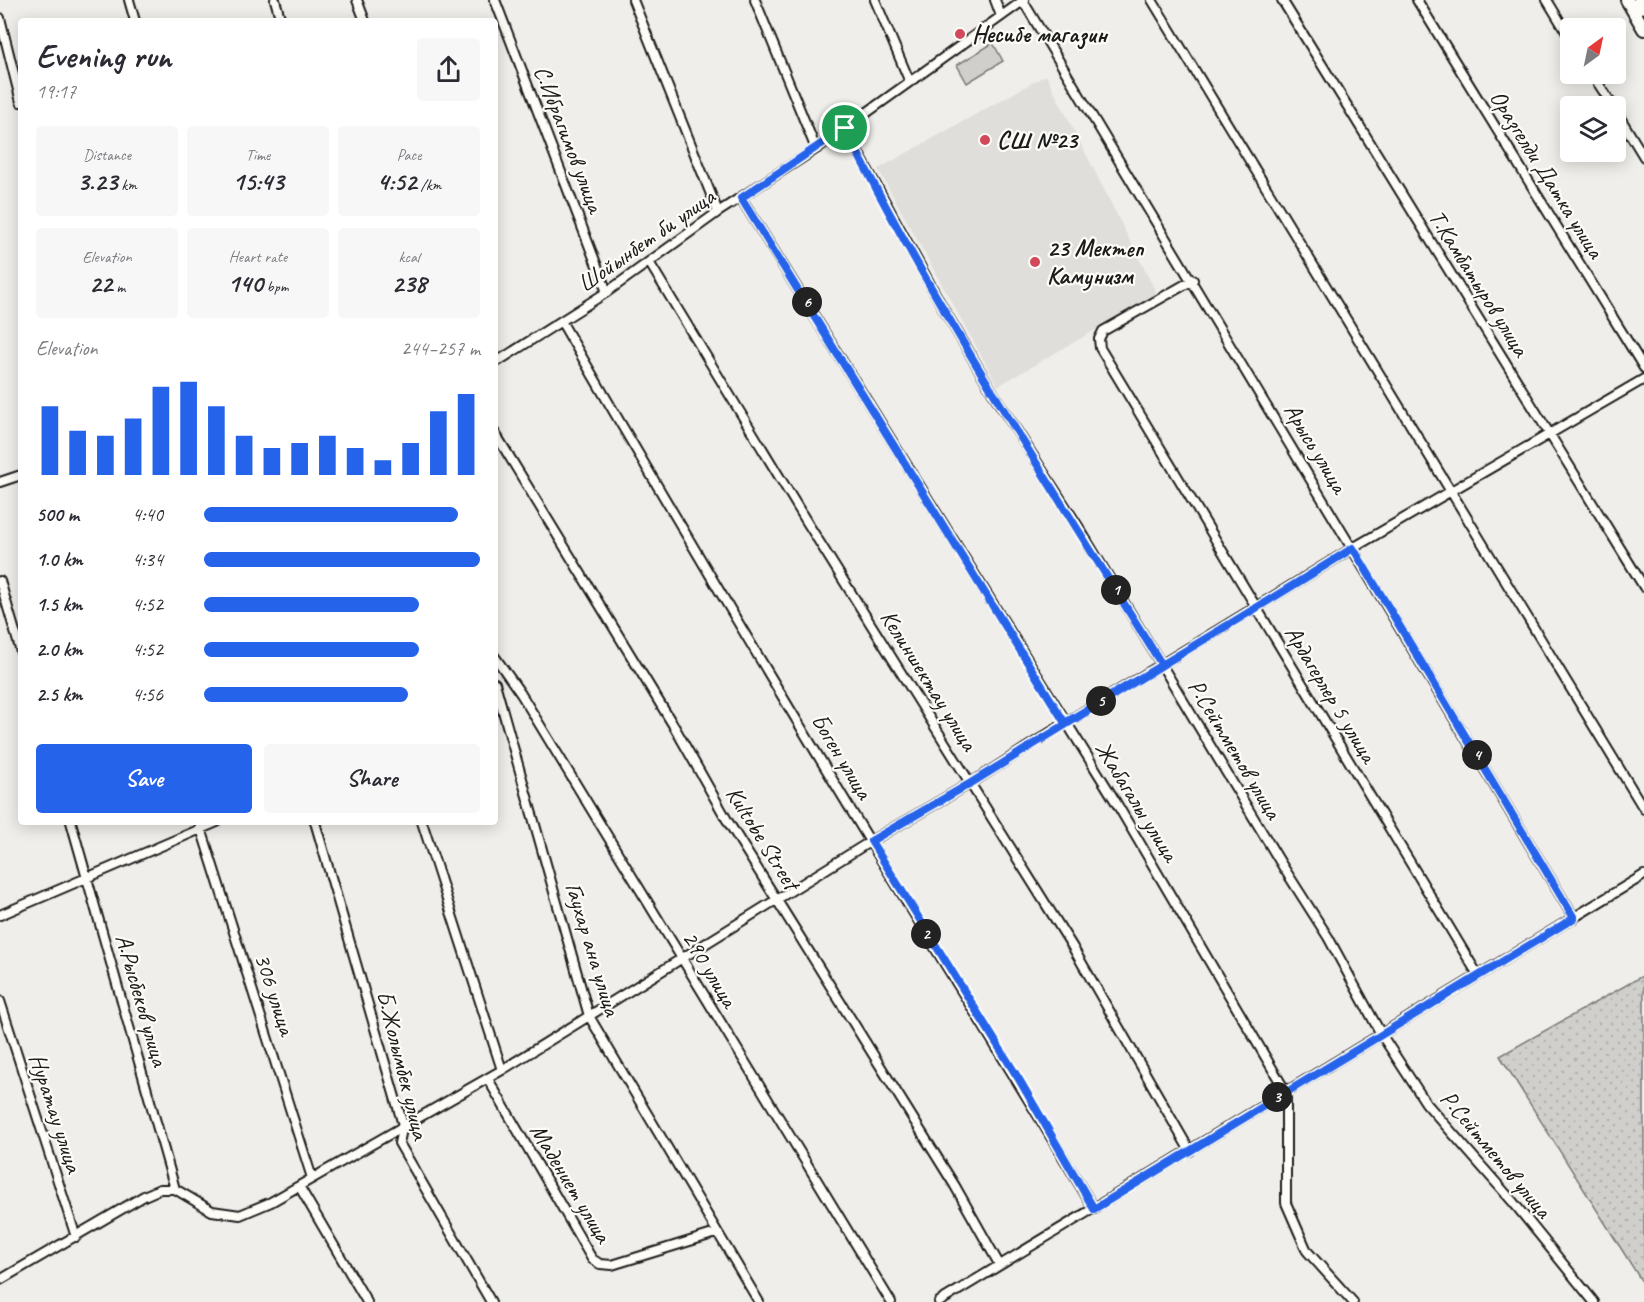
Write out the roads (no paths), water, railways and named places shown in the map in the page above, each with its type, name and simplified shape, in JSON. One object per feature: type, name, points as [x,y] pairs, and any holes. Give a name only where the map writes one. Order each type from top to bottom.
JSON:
[{"type":"main road","points":[[1627,0],[1644,29]]},
{"type":"main road","points":[[1640,0],[1644,7]]},
{"type":"street","points":[[129,0],[134,18]]},
{"type":"street","points":[[275,0],[280,18]]},
{"type":"street","points":[[357,0],[363,18]]},
{"type":"street","name":"С.Ибрагимов улица","points":[[495,0],[607,292]]},
{"type":"street","points":[[633,0],[718,212]]},
{"type":"street","points":[[755,0],[816,149]]},
{"type":"street","points":[[875,0],[909,80]]},
{"type":"street","points":[[995,0],[1001,16]]},
{"type":"street","name":"Шойынбет би улица","points":[[498,361],[607,292],[718,212],[816,149],[1023,0]]},
{"type":"street","name":"Арысь улица","points":[[1023,0],[1574,918]]},
{"type":"street","points":[[1152,0],[1644,808]]},
{"type":"street","name":"Т.Камбатыров улица","points":[[1282,0],[1644,587]]},
{"type":"street","name":"Оразгелди Датка улица","points":[[1417,0],[1644,368]]},
{"type":"street","points":[[1547,0],[1560,21]]},
{"type":"street","points":[[0,18],[18,90]]},
{"type":"street","points":[[1626,127],[1644,157]]},
{"type":"street","name":"Р.Сейтметов улица","points":[[845,128],[982,375],[1162,665],[1282,865],[1328,936],[1381,1034],[1426,1103],[1513,1202],[1594,1302]]},
{"type":"street","name":"Жабагалы улица","points":[[741,198],[1119,809],[1286,1092]]},
{"type":"street","name":"Келиншектау улица","points":[[650,262],[805,519],[1072,946],[1190,1151]]},
{"type":"street","name":"Ардагерлер 5 улица","points":[[1193,280],[1103,331],[1099,339],[1101,348],[1478,975]]},
{"type":"street","name":"Боген улица","points":[[561,321],[871,841],[1020,1081],[1094,1209]]},
{"type":"street","points":[[0,1280],[144,1196],[160,1189],[174,1189],[212,1211],[240,1215],[299,1186],[403,1125],[488,1079],[778,898],[971,783],[1065,723],[1258,608],[1353,548],[1644,379]]},
{"type":"street","name":"Kultobe Street","points":[[498,438],[675,728],[727,820],[778,898],[955,1186],[999,1264]]},
{"type":"street","points":[[0,482],[18,476]]},
{"type":"street","points":[[0,581],[18,642]]},
{"type":"street","name":"290 улица","points":[[498,661],[521,694],[891,1302]]},
{"type":"street","name":"Гаухар ана улица","points":[[498,701],[589,1016],[759,1302]]},
{"type":"street","name":"А.Рысбеков улица","points":[[72,825],[174,1189]]},
{"type":"street","points":[[0,915],[88,879],[200,825]]},
{"type":"street","name":"306 улица","points":[[200,825],[312,1178]]},
{"type":"street","name":"Б.Жолымбек улица","points":[[316,825],[403,1125],[399,1143],[491,1302]]},
{"type":"street","points":[[423,825],[502,1070]]},
{"type":"street","points":[[939,1302],[1644,875]]},
{"type":"street","name":"Нуратау улица","points":[[0,1001],[76,1237]]},
{"type":"street","name":"Мадениет улица","points":[[488,1079],[592,1259],[600,1264],[612,1265],[716,1233]]},
{"type":"street","points":[[1286,1092],[1287,1203],[1307,1251],[1353,1302]]},
{"type":"street","points":[[299,1186],[367,1302]]},
{"type":"place","name":"Несибе магазин","points":[[960,34]]},
{"type":"place","name":"СШ №23","points":[[985,140]]},
{"type":"place","name":"23 Мектеп Камунизм","points":[[1035,262]]}]
